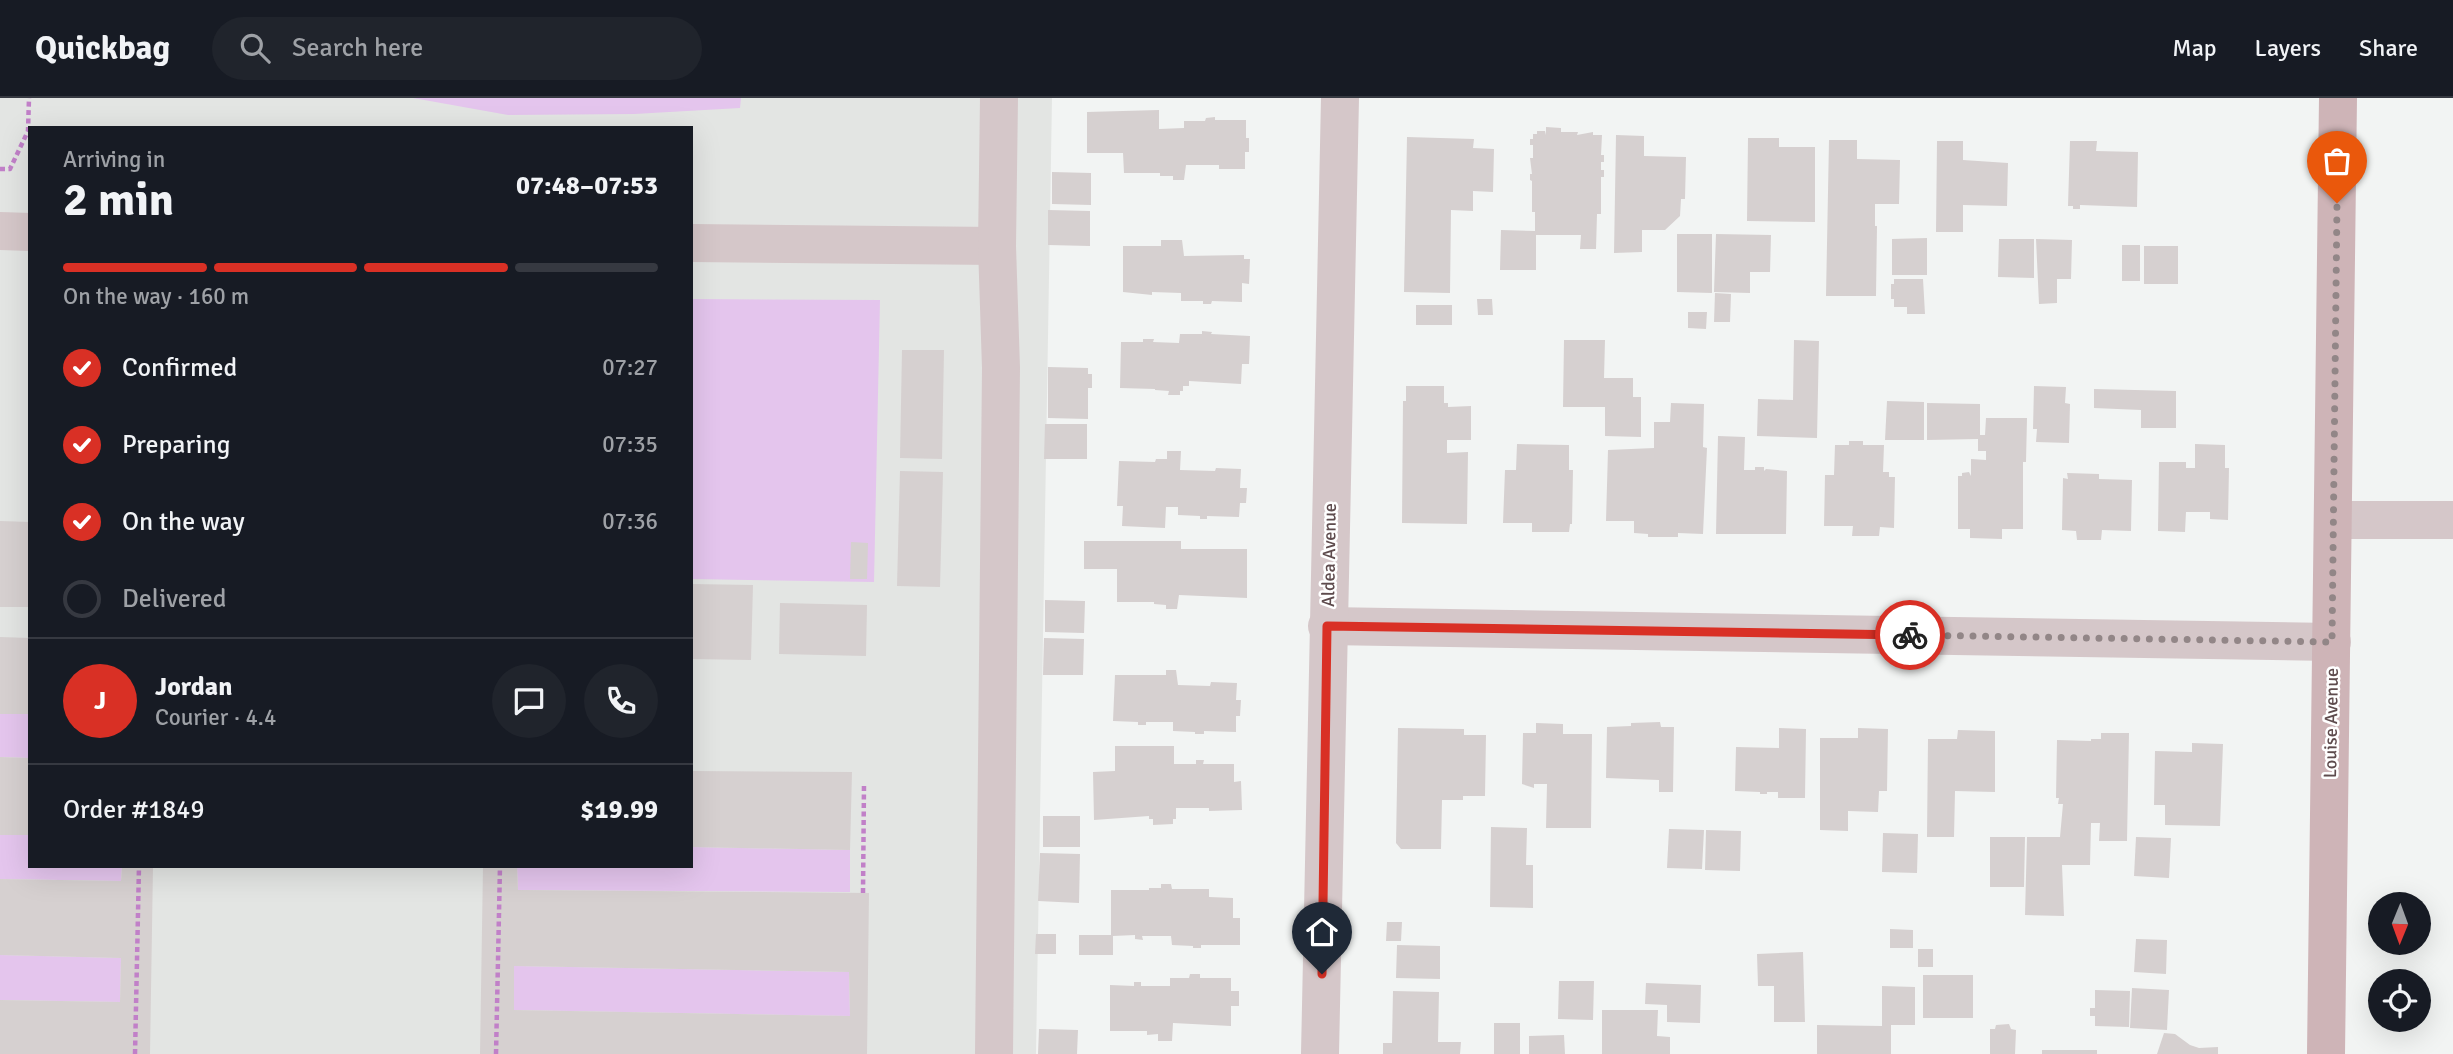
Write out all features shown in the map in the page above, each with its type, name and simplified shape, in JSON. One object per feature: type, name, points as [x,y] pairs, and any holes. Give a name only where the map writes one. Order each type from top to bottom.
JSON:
[{"type":"main road","name":"Louise Avenue","points":[[2326,1054],[2338,98]]},
{"type":"street","points":[[994,1054],[1001,368],[997,246],[999,98]]},
{"type":"street","name":"Aldea Avenue","points":[[1320,1054],[1339,98]]},
{"type":"street","points":[[0,231],[28,232]]},
{"type":"street","points":[[693,243],[997,246]]},
{"type":"street","points":[[2333,520],[2453,520]]},
{"type":"street","points":[[1327,626],[2332,642]]},
{"type":"path","points":[[28,126],[29,98]]},
{"type":"path","points":[[0,169],[10,169],[28,131]]},
{"type":"path","points":[[863,893],[864,784]]},
{"type":"path","points":[[135,1054],[139,868]]},
{"type":"path","points":[[496,1054],[500,868]]},
{"type":"shaded area","points":[[0,98],[1052,98],[1036,1054],[0,1054]]},
{"type":"shaded area","points":[[413,98],[741,98],[740,108],[634,114],[508,115]]},
{"type":"shaded area","points":[[693,299],[880,300],[874,582],[693,579]]},
{"type":"shaded area","points":[[0,714],[28,714],[28,758],[0,757]]},
{"type":"shaded area","points":[[0,835],[28,835],[28,868],[122,868],[121,881],[0,879]]},
{"type":"shaded area","points":[[693,847],[850,850],[850,892],[518,890],[517,868],[693,868]]},
{"type":"shaded area","points":[[0,955],[121,958],[120,1002],[0,1000]]},
{"type":"shaded area","points":[[514,966],[849,972],[850,1016],[514,1010]]},
{"type":"building","points":[[1159,110],[1159,129],[1184,128],[1184,121],[1205,121],[1206,118],[1215,117],[1215,120],[1246,120],[1249,152],[1245,152],[1245,169],[1219,169],[1219,165],[1186,165],[1184,180],[1173,180],[1173,176],[1160,176],[1160,173],[1124,173],[1123,153],[1087,153],[1087,112]]},
{"type":"building","points":[[1546,127],[1561,128],[1561,132],[1578,132],[1577,135],[1593,132],[1593,135],[1602,135],[1601,155],[1604,155],[1604,162],[1601,162],[1601,170],[1604,170],[1604,177],[1601,177],[1601,214],[1597,214],[1596,249],[1580,249],[1581,235],[1536,235],[1536,270],[1500,270],[1501,230],[1535,231],[1530,180],[1533,145],[1530,145],[1530,139],[1533,139],[1533,134],[1537,134],[1537,131],[1545,131],[1546,135]]},
{"type":"building","points":[[1616,135],[1644,136],[1644,156],[1686,157],[1685,199],[1681,199],[1680,216],[1665,230],[1642,230],[1642,252],[1614,253]]},
{"type":"building","points":[[1407,137],[1474,139],[1473,148],[1494,149],[1493,192],[1473,191],[1473,211],[1451,210],[1450,293],[1404,292]]},
{"type":"building","points":[[1748,138],[1779,138],[1779,147],[1815,147],[1815,222],[1747,221]]},
{"type":"building","points":[[1829,140],[1857,140],[1857,159],[1900,160],[1899,204],[1875,204],[1876,296],[1826,296]]},
{"type":"building","points":[[1937,141],[1963,141],[1963,160],[2008,163],[2007,206],[1963,205],[1963,232],[1936,232]]},
{"type":"building","points":[[2070,141],[2097,141],[2096,151],[2138,152],[2137,207],[2080,205],[2080,209],[2073,209],[2073,206],[2068,206]]},
{"type":"building","points":[[1052,172],[1091,173],[1091,205],[1052,204]]},
{"type":"building","points":[[1048,210],[1090,211],[1090,246],[1048,245]]},
{"type":"building","points":[[1677,234],[1712,234],[1712,293],[1677,292]]},
{"type":"building","points":[[1716,234],[1771,235],[1770,272],[1750,272],[1750,293],[1714,292]]},
{"type":"building","points":[[1927,238],[1927,275],[1892,275],[1892,239]]},
{"type":"building","points":[[1999,239],[2034,239],[2034,278],[1998,277]]},
{"type":"building","points":[[2036,239],[2072,240],[2071,279],[2057,279],[2057,303],[2039,304]]},
{"type":"building","points":[[1161,240],[1182,240],[1184,256],[1244,255],[1244,259],[1250,259],[1249,284],[1242,283],[1242,302],[1212,301],[1211,304],[1203,304],[1203,301],[1181,301],[1181,293],[1152,292],[1152,295],[1123,292],[1123,246],[1161,246]]},
{"type":"building","points":[[2122,245],[2140,245],[2140,281],[2122,281]]},
{"type":"building","points":[[2144,246],[2178,246],[2178,284],[2144,284]]},
{"type":"building","points":[[1894,279],[1923,279],[1925,314],[1907,314],[1907,307],[1894,307],[1891,284],[1894,284]]},
{"type":"building","points":[[1715,293],[1731,294],[1730,322],[1714,322]]},
{"type":"building","points":[[1477,299],[1492,299],[1493,315],[1478,315]]},
{"type":"building","points":[[1416,305],[1452,305],[1452,325],[1416,325]]},
{"type":"building","points":[[1688,312],[1707,312],[1706,329],[1688,328]]},
{"type":"building","points":[[1202,331],[1250,336],[1249,364],[1242,364],[1241,384],[1189,381],[1189,386],[1183,386],[1180,395],[1168,395],[1169,391],[1155,389],[1120,388],[1121,342],[1154,339],[1153,342],[1179,343],[1180,334],[1202,334]]},
{"type":"building","points":[[1564,340],[1605,340],[1604,378],[1633,378],[1633,397],[1641,397],[1641,437],[1605,436],[1605,407],[1563,407]]},
{"type":"building","points":[[1794,340],[1819,341],[1817,438],[1757,436],[1758,399],[1793,400]]},
{"type":"building","points":[[902,350],[944,350],[942,459],[900,458]]},
{"type":"building","points":[[1048,367],[1088,368],[1088,374],[1092,374],[1092,388],[1088,388],[1088,419],[1048,418]]},
{"type":"building","points":[[1406,386],[1444,386],[1444,403],[1448,403],[1448,407],[1471,406],[1471,440],[1447,440],[1447,453],[1468,452],[1467,524],[1402,523],[1403,401],[1406,401]]},
{"type":"building","points":[[2034,386],[2066,387],[2065,403],[2070,404],[2069,443],[2036,442],[2037,429],[2033,429]]},
{"type":"building","points":[[2094,389],[2176,391],[2176,428],[2141,428],[2141,410],[2094,408]]},
{"type":"building","points":[[1887,401],[1924,402],[1924,440],[1885,440]]},
{"type":"building","points":[[1671,403],[1704,404],[1703,447],[1707,448],[1703,534],[1678,533],[1678,537],[1648,537],[1648,534],[1634,533],[1634,521],[1606,521],[1608,450],[1654,448],[1654,422],[1670,422]]},
{"type":"building","points":[[1927,403],[1980,404],[1980,435],[1985,435],[1986,418],[2027,418],[2026,462],[2023,462],[2023,529],[2002,529],[2002,539],[1970,538],[1970,529],[1958,529],[1958,476],[1969,472],[1971,476],[1971,459],[1986,460],[1986,451],[1978,451],[1978,439],[1927,440]]},
{"type":"building","points":[[1045,424],[1087,424],[1087,459],[1044,459]]},
{"type":"building","points":[[1718,436],[1745,437],[1744,470],[1764,467],[1764,471],[1787,471],[1786,534],[1716,534]]},
{"type":"building","points":[[1849,441],[1863,441],[1863,445],[1884,445],[1883,472],[1889,472],[1889,477],[1895,477],[1894,528],[1880,527],[1879,536],[1852,536],[1853,526],[1824,526],[1825,475],[1834,475],[1835,445],[1849,445]]},
{"type":"building","points":[[1517,444],[1569,445],[1569,470],[1573,470],[1572,524],[1569,532],[1532,532],[1532,523],[1503,523],[1505,470],[1516,470]]},
{"type":"building","points":[[2195,444],[2225,445],[2225,468],[2229,468],[2228,520],[2210,519],[2210,512],[2186,512],[2185,532],[2158,531],[2159,462],[2186,462],[2186,468],[2195,468]]},
{"type":"building","points":[[1167,451],[1181,451],[1180,470],[1241,469],[1240,488],[1247,488],[1246,503],[1240,503],[1239,517],[1207,516],[1207,519],[1200,519],[1200,516],[1178,515],[1178,507],[1166,507],[1165,528],[1122,526],[1123,506],[1117,506],[1119,461],[1155,462],[1156,459],[1167,459]]},
{"type":"building","points":[[900,471],[943,472],[940,587],[897,586]]},
{"type":"building","points":[[2067,473],[2099,474],[2099,479],[2132,480],[2131,531],[2102,530],[2101,540],[2077,540],[2076,531],[2062,530],[2063,478],[2068,479]]},
{"type":"building","points":[[0,521],[28,522],[28,607],[0,607]]},
{"type":"building","points":[[1084,541],[1181,541],[1181,549],[1247,549],[1247,598],[1179,595],[1177,609],[1166,609],[1166,605],[1154,602],[1117,602],[1117,569],[1084,569]]},
{"type":"building","points":[[851,542],[868,543],[867,579],[850,579]]},
{"type":"building","points":[[693,584],[753,585],[751,660],[693,659]]},
{"type":"building","points":[[1045,600],[1085,601],[1084,633],[1045,632]]},
{"type":"building","points":[[780,603],[867,605],[866,656],[779,654]]},
{"type":"building","points":[[0,637],[28,638],[28,714],[0,714]]},
{"type":"building","points":[[1044,638],[1084,639],[1083,675],[1043,675]]},
{"type":"building","points":[[1166,670],[1176,670],[1178,685],[1237,683],[1236,700],[1241,700],[1240,716],[1236,716],[1236,732],[1204,731],[1204,734],[1195,734],[1173,731],[1173,722],[1146,722],[1146,725],[1138,725],[1138,722],[1113,721],[1115,675],[1166,675]]},
{"type":"building","points":[[1660,722],[1661,727],[1674,727],[1673,792],[1659,792],[1659,780],[1606,778],[1607,727]]},
{"type":"building","points":[[1536,723],[1563,724],[1563,734],[1592,734],[1591,828],[1546,828],[1547,784],[1534,784],[1534,788],[1522,784],[1523,733],[1536,733]]},
{"type":"building","points":[[1398,728],[1464,729],[1464,735],[1486,735],[1485,796],[1442,800],[1441,849],[1401,849],[1396,843]]},
{"type":"building","points":[[1779,728],[1806,729],[1805,798],[1778,798],[1778,792],[1760,794],[1735,791],[1736,747],[1779,748]]},
{"type":"building","points":[[1858,728],[1888,729],[1887,791],[1879,791],[1878,812],[1848,811],[1848,831],[1820,830],[1820,738],[1858,738]]},
{"type":"building","points":[[1958,730],[1995,731],[1995,792],[1955,791],[1954,837],[1927,837],[1928,739],[1957,739]]},
{"type":"building","points":[[2101,733],[2129,733],[2127,841],[2099,841],[2100,823],[2091,823],[2090,865],[2062,865],[2064,916],[2025,915],[2027,837],[2060,837],[2063,804],[2058,804],[2059,798],[2056,798],[2057,740],[2091,741],[2101,739]]},
{"type":"building","points":[[2192,743],[2223,744],[2220,826],[2165,825],[2165,805],[2154,805],[2155,751],[2192,752]]},
{"type":"building","points":[[1115,746],[1174,746],[1174,764],[1196,764],[1196,760],[1204,760],[1203,764],[1234,764],[1234,782],[1241,781],[1242,810],[1176,808],[1173,824],[1153,825],[1153,819],[1149,819],[1149,816],[1094,820],[1093,772],[1115,771]]},
{"type":"building","points":[[0,757],[28,758],[28,835],[0,835]]},
{"type":"building","points":[[693,771],[852,772],[850,850],[693,847]]},
{"type":"building","points":[[1043,816],[1080,816],[1080,847],[1043,847]]},
{"type":"building","points":[[1491,827],[1527,828],[1526,865],[1533,865],[1533,908],[1490,907]]},
{"type":"building","points":[[1669,829],[1704,830],[1702,869],[1667,868]]},
{"type":"building","points":[[1706,830],[1741,831],[1740,871],[1705,870]]},
{"type":"building","points":[[1883,833],[1918,834],[1917,873],[1882,872]]},
{"type":"building","points":[[1990,837],[2025,837],[2024,887],[1990,887]]},
{"type":"building","points":[[2136,837],[2171,838],[2169,878],[2134,876]]},
{"type":"building","points":[[1040,853],[1080,854],[1079,903],[1038,901]]},
{"type":"building","points":[[122,868],[153,868],[150,1054],[0,1054],[0,1000],[120,1002],[121,958],[0,955],[0,879],[121,881]]},
{"type":"building","points":[[483,868],[517,868],[518,890],[869,893],[867,1054],[480,1054]],"holes":[[[514,966],[849,972],[850,1016],[514,1010]]]},
{"type":"building","points":[[1161,884],[1171,884],[1172,889],[1209,889],[1209,897],[1233,898],[1233,918],[1240,918],[1240,945],[1201,945],[1201,948],[1193,948],[1172,945],[1171,936],[1142,936],[1143,940],[1135,939],[1135,935],[1113,936],[1113,955],[1079,955],[1079,935],[1111,935],[1111,890],[1149,890],[1161,888]]},
{"type":"building","points":[[1387,922],[1402,922],[1401,941],[1386,941]]},
{"type":"building","points":[[1890,929],[1913,930],[1913,948],[1890,948]]},
{"type":"building","points":[[1036,934],[1056,934],[1056,954],[1035,954]]},
{"type":"building","points":[[2136,939],[2167,940],[2166,974],[2134,972]]},
{"type":"building","points":[[1397,945],[1440,946],[1440,979],[1396,978]]},
{"type":"building","points":[[1918,949],[1933,949],[1933,967],[1918,967]]},
{"type":"building","points":[[1803,952],[1805,1022],[1774,1022],[1774,986],[1758,986],[1757,954]]},
{"type":"building","points":[[1190,974],[1200,974],[1200,978],[1231,978],[1231,991],[1239,991],[1239,1006],[1231,1006],[1231,1026],[1173,1023],[1172,1041],[1158,1041],[1158,1034],[1147,1035],[1147,1031],[1110,1031],[1110,985],[1134,986],[1134,982],[1141,982],[1141,986],[1170,986],[1170,978],[1189,978]]},
{"type":"building","points":[[1923,975],[1973,975],[1973,1018],[1923,1018]]},
{"type":"building","points":[[1559,981],[1594,981],[1593,1020],[1558,1019]]},
{"type":"building","points":[[1646,983],[1701,985],[1700,1023],[1667,1022],[1667,1005],[1645,1004]]},
{"type":"building","points":[[1882,986],[1915,987],[1915,1025],[1891,1025],[1891,1054],[1817,1054],[1817,1025],[1882,1026]]},
{"type":"building","points":[[2132,988],[2169,990],[2167,1030],[2130,1028]]},
{"type":"building","points":[[2095,990],[2130,991],[2129,1027],[2095,1026],[2095,1016],[2090,1016],[2090,1008],[2095,1008]]},
{"type":"building","points":[[1393,991],[1439,992],[1438,1042],[1461,1042],[1460,1054],[1383,1054],[1383,1043],[1392,1043]]},
{"type":"building","points":[[1602,1010],[1658,1010],[1657,1036],[1670,1037],[1670,1054],[1602,1054]]},
{"type":"building","points":[[1494,1023],[1520,1023],[1520,1054],[1494,1054]]},
{"type":"building","points":[[2009,1024],[2011,1029],[2016,1030],[2015,1054],[1990,1054],[1990,1029],[1995,1029],[1996,1025]]},
{"type":"building","points":[[1039,1029],[1078,1030],[1077,1054],[1038,1054]]},
{"type":"building","points":[[2164,1033],[2175,1034],[2199,1048],[2218,1047],[2218,1054],[2157,1054]]},
{"type":"building","points":[[1564,1035],[1565,1054],[1529,1054],[1529,1036]]},
{"type":"building","points":[[2042,1050],[2097,1050],[2097,1054],[2042,1054]]},
{"type":"way so far","points":[[1910,635],[2332,642],[2337,203]]},
{"type":"route","points":[[1322,974],[1327,626],[1910,635]]}]
